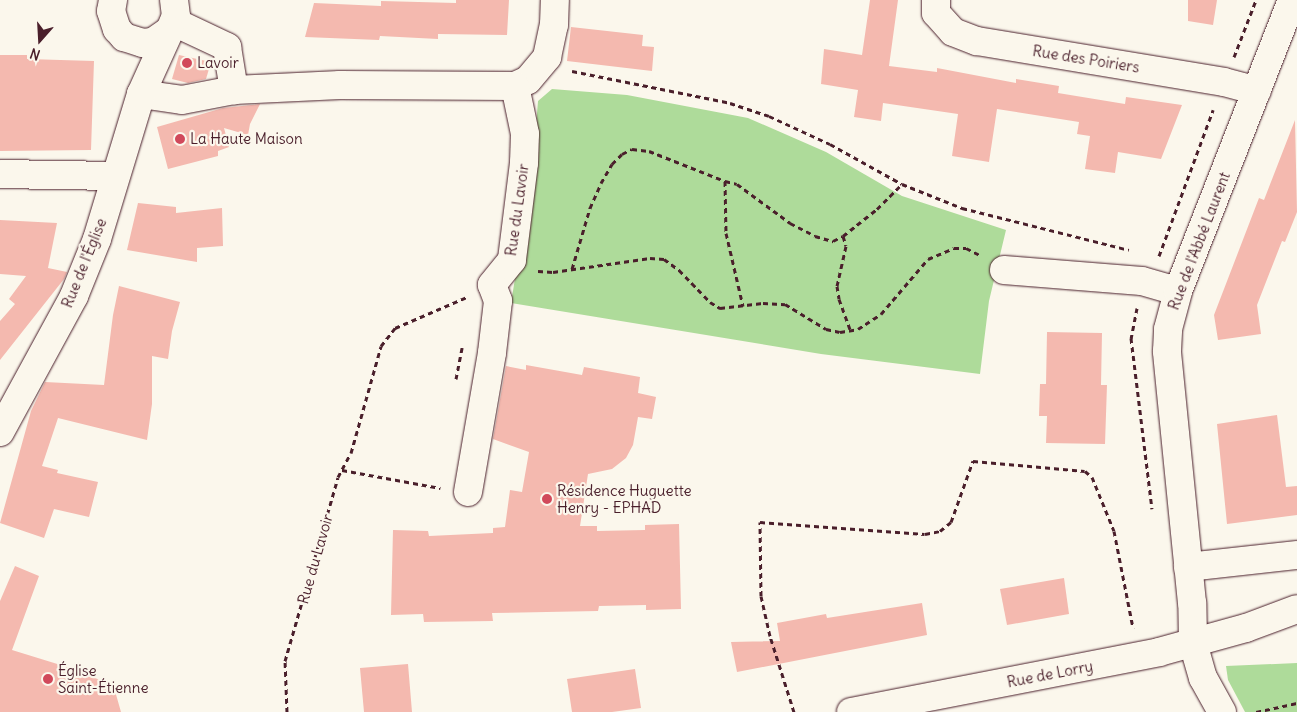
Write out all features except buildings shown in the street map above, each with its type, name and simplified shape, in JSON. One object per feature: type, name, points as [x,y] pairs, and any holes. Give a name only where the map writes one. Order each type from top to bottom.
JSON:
[{"type":"street","points":[[112,14],[138,65],[143,89],[182,100],[234,90],[340,85],[516,86],[528,80],[547,57],[554,25],[555,0]]},
{"type":"street","name":"Rue des Poiriers","points":[[936,0],[936,13],[953,32],[977,41],[1224,82],[1257,91]]},
{"type":"street","name":"Rue de l'Abbé Laurent","points":[[1222,712],[1203,678],[1193,642],[1188,567],[1167,351],[1168,329],[1178,291],[1292,0]]},
{"type":"street","points":[[112,14],[143,43],[153,42],[174,14],[227,47],[234,90]]},
{"type":"street","name":"Rue de l'Église","points":[[0,432],[74,296],[97,239],[143,89],[174,14]]},
{"type":"street","name":"Rue du Lavoir","points":[[492,286],[512,260],[524,163],[524,134],[516,86]]},
{"type":"street","points":[[0,174],[115,176]]},
{"type":"street","points":[[1004,270],[1142,281],[1178,291]]},
{"type":"street","points":[[468,492],[492,353],[498,301],[492,286]]},
{"type":"street","points":[[1188,567],[1297,555]]},
{"type":"street","name":"Rue de Lorry","points":[[852,712],[1138,656],[1246,628],[1297,608]]},
{"type":"street","name":"Rue de Lorry","points":[[1246,628],[1297,623]]},
{"type":"path","points":[[547,57],[575,72],[730,103],[770,116],[830,144],[902,184],[962,208],[1139,252]]},
{"type":"path","points":[[572,269],[590,208],[612,164],[622,154],[632,149],[649,151],[737,184],[790,223],[815,236],[833,241],[844,236],[877,210],[902,184]]},
{"type":"path","points":[[725,181],[726,233],[743,306]]},
{"type":"path","points":[[844,236],[846,246],[837,286],[839,299],[850,330]]},
{"type":"path","points":[[512,260],[520,270],[553,272],[650,258],[664,259],[679,270],[710,302],[720,308],[763,303],[785,304],[826,329],[850,330],[862,327],[880,314],[928,259],[954,248],[966,248],[986,257],[1004,270]]},
{"type":"path","name":"Rue du Lavoir","points":[[287,712],[285,661],[342,470],[351,453],[381,346],[394,328],[492,286]]},
{"type":"path","points":[[456,379],[462,346]]},
{"type":"path","points":[[794,712],[770,636],[761,596],[760,522],[925,534],[940,531],[952,522],[973,461],[1085,470],[1092,477],[1114,531],[1138,656]]},
{"type":"path","points":[[342,470],[415,484]]},
{"type":"path","points":[[1256,712],[1297,703]]},
{"type":"green space","points":[[552,89],[627,95],[748,118],[826,152],[902,196],[1006,230],[989,301],[980,374],[821,354],[511,303],[532,175],[538,101]]},
{"type":"green space","points":[[1297,663],[1297,712],[1245,712],[1228,680],[1226,666]]},
{"type":"place","name":"Lavoir","points":[[187,63]]},
{"type":"place","name":"La Haute Maison","points":[[180,139]]},
{"type":"place","name":"Résidence Huguette Henry - EPHAD","points":[[547,499]]},
{"type":"place","name":"Église Saint-Étienne","points":[[48,679]]}]
